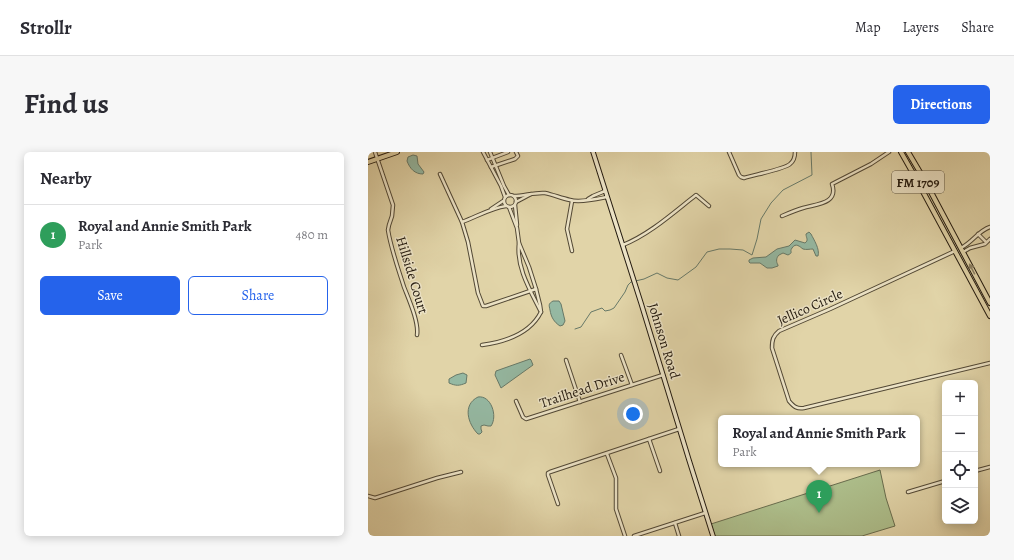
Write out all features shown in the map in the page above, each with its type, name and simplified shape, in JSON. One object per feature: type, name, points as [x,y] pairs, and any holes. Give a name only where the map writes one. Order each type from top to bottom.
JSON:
[{"type":"main road","points":[[368,162],[397,152]]},
{"type":"main road","name":"FM 1709","points":[[901,152],[990,316]]},
{"type":"main road","name":"FM 1709","points":[[908,152],[990,303]]},
{"type":"main road","points":[[954,249],[958,252],[962,251]]},
{"type":"street","name":"Hillside Court","points":[[375,152],[393,205],[388,230],[416,322],[418,330],[417,335]]},
{"type":"street","points":[[482,344],[491,344],[520,334],[530,326],[541,312],[536,289],[519,243],[516,228],[508,207],[504,204],[505,197],[501,186],[483,152]]},
{"type":"street","points":[[490,152],[509,195]]},
{"type":"street","points":[[487,160],[508,152]]},
{"type":"street","points":[[491,167],[515,159],[518,156],[516,152]]},
{"type":"street","name":"Johnson Road","points":[[593,152],[636,285],[713,536]]},
{"type":"street","points":[[729,152],[741,178],[786,166],[793,160],[795,152]]},
{"type":"street","points":[[782,216],[802,208],[825,202],[832,196],[832,184],[871,164],[889,152]]},
{"type":"street","points":[[440,174],[462,222],[468,242],[478,293],[483,306],[536,289]]},
{"type":"street","points":[[587,200],[605,191]]},
{"type":"street","points":[[505,197],[509,195],[514,196],[544,193],[572,201],[595,200],[607,197]]},
{"type":"street","points":[[462,222],[502,207],[508,207],[531,194]]},
{"type":"street","points":[[622,245],[633,241],[656,226],[696,195],[709,206]]},
{"type":"street","points":[[514,196],[516,198],[516,228]]},
{"type":"street","points":[[572,201],[567,229],[572,251]]},
{"type":"street","points":[[487,212],[504,202]]},
{"type":"street","points":[[962,251],[981,230],[990,226]]},
{"type":"street","points":[[978,234],[986,242]]},
{"type":"street","points":[[962,251],[976,246],[982,246],[990,239]]},
{"type":"street","points":[[519,243],[518,250],[522,270],[530,291],[541,312]]},
{"type":"street","name":"Jellico Circle","points":[[954,249],[779,332],[774,335],[772,348],[789,401],[798,409],[990,363]]},
{"type":"street","points":[[621,355],[632,385]]},
{"type":"street","points":[[566,360],[580,402]]},
{"type":"street","name":"Trailhead Drive","points":[[516,401],[523,417],[526,419],[663,375]]},
{"type":"street","points":[[558,504],[548,473],[680,429]]},
{"type":"street","points":[[650,440],[660,471]]},
{"type":"street","points":[[607,454],[616,478],[616,508],[625,536]]},
{"type":"street","points":[[978,470],[990,467]]},
{"type":"street","points":[[368,496],[375,498],[437,478],[461,472]]},
{"type":"street","points":[[908,492],[942,482]]},
{"type":"street","points":[[634,536],[705,513]]},
{"type":"street","points":[[675,522],[679,536]]},
{"type":"shaded area","points":[[413,155],[417,156],[418,164],[424,172],[423,174],[415,172],[408,164],[408,157]]},
{"type":"shaded area","points":[[809,232],[818,250],[818,256],[816,256],[813,249],[803,249],[795,245],[793,246],[790,254],[788,255],[783,253],[777,257],[778,266],[767,268],[760,263],[749,262],[749,260],[753,258],[766,257],[777,249],[789,246],[795,240],[805,243],[807,240],[806,234]]},
{"type":"shaded area","points":[[553,301],[559,301],[561,304],[565,321],[563,325],[560,326],[556,323],[550,313],[549,305]]},
{"type":"shaded area","points":[[530,359],[533,365],[501,388],[495,375],[496,371]]},
{"type":"shaded area","points":[[463,373],[467,375],[466,383],[454,385],[449,383],[449,379]]},
{"type":"shaded area","points":[[478,397],[483,397],[490,403],[494,417],[491,426],[481,426],[482,432],[480,434],[474,430],[468,415],[470,405],[473,400]]},
{"type":"shaded area","points":[[880,470],[886,498],[895,526],[862,536],[715,536],[711,524]]},
{"type":"waterway","points":[[575,329],[581,327],[591,312],[602,308],[605,311],[614,308],[631,282],[644,279],[657,273],[667,278],[678,280],[696,267],[707,252],[719,249],[743,250],[752,255],[761,219],[771,203],[783,190],[812,175],[811,152]]},
{"type":"place","name":"Royal and Annie Smith Park","points":[[819,513]]}]
